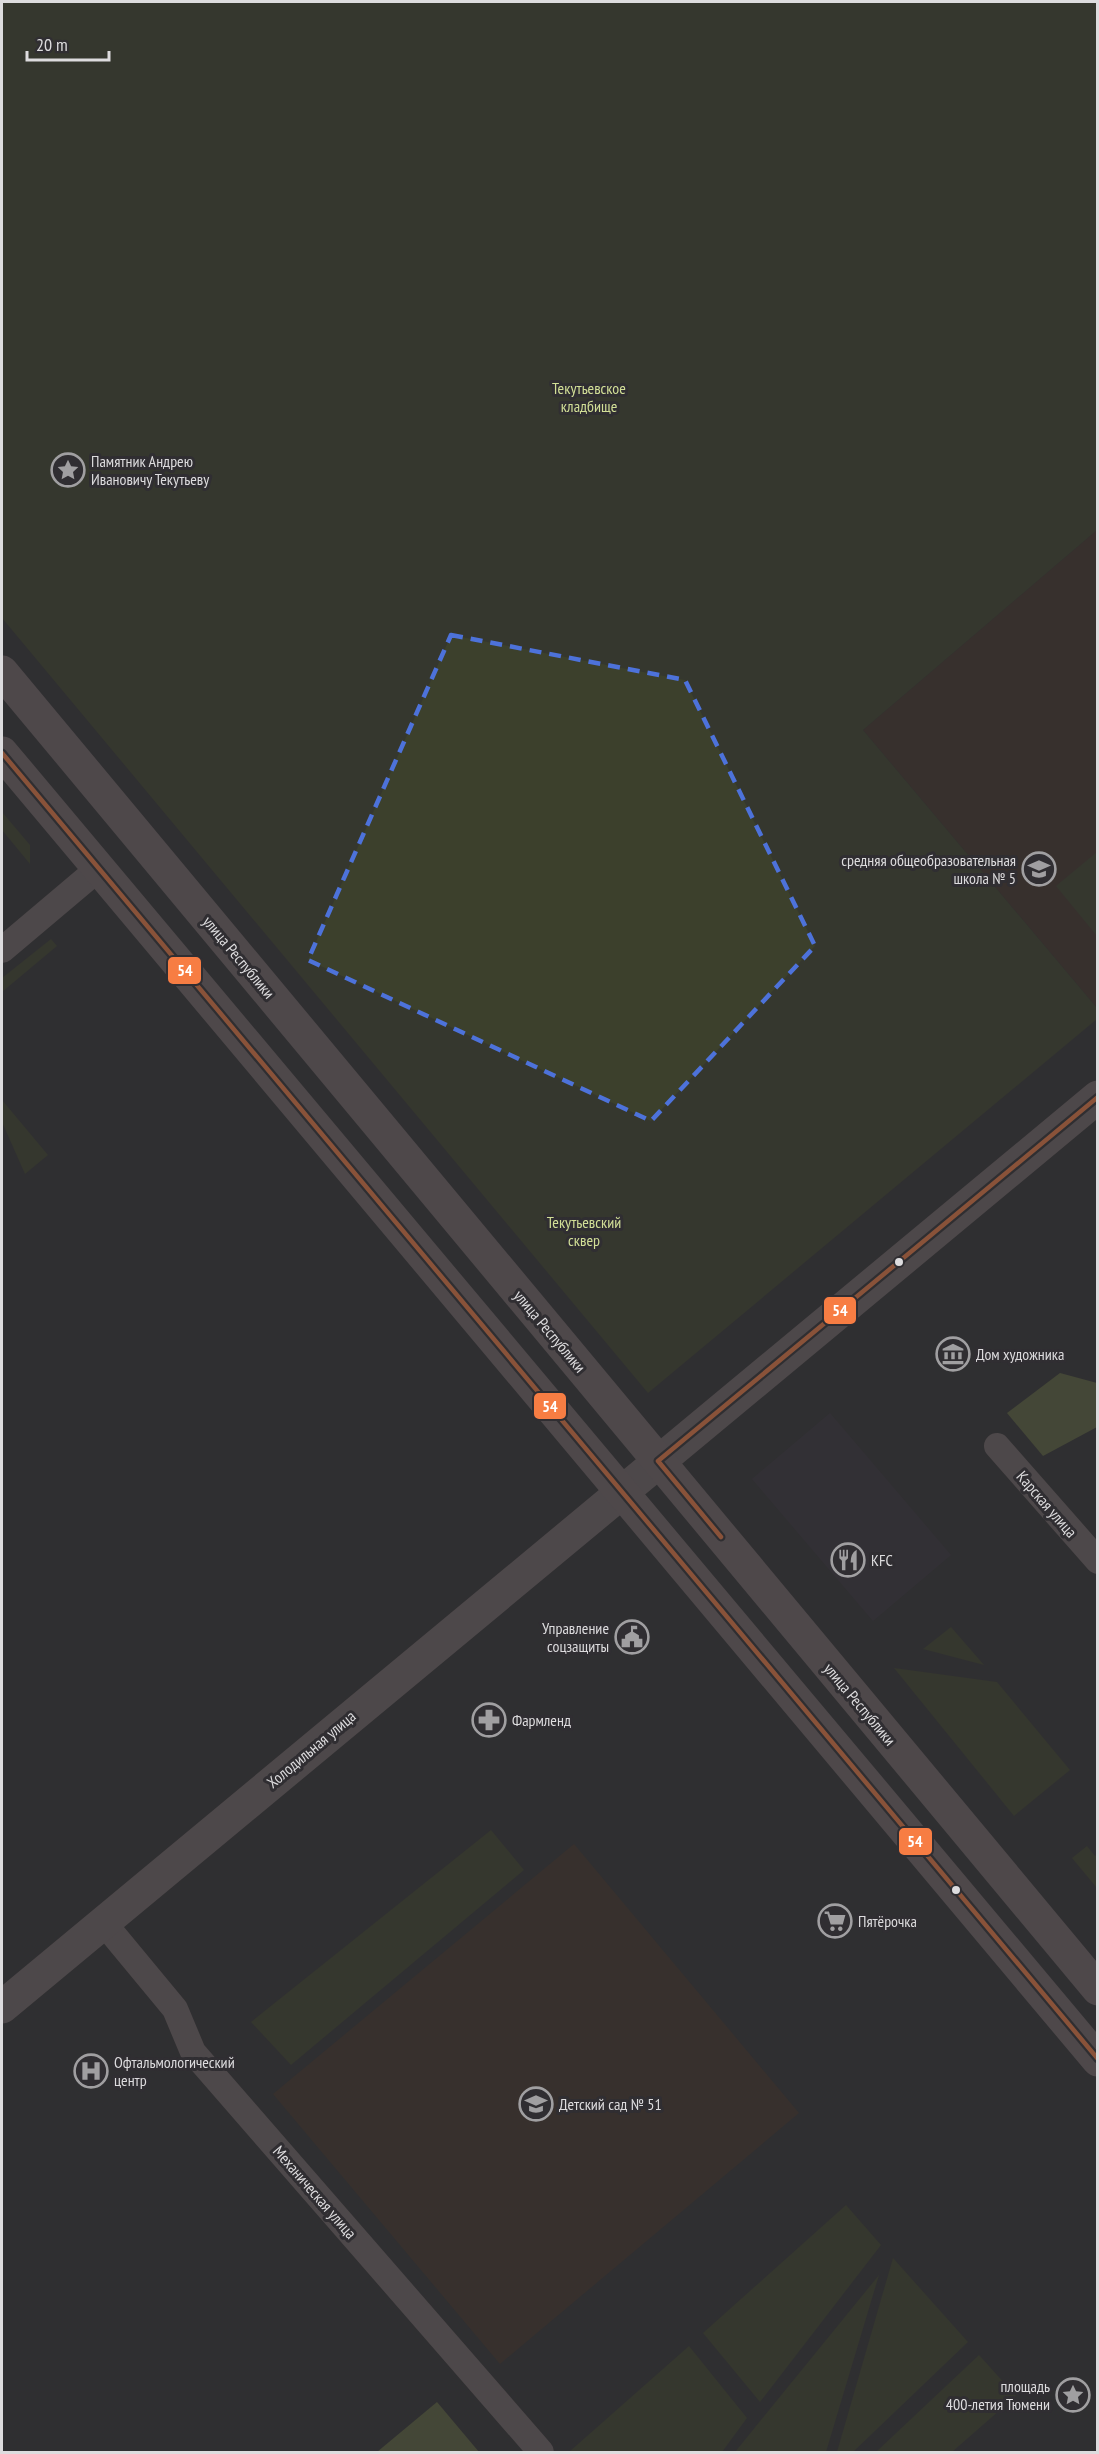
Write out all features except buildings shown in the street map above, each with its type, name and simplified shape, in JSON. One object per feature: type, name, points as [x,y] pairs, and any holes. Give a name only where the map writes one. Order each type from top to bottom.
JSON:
[{"type":"main road","name":"улица Республики","points":[[2,672],[1098,1989]]},
{"type":"main road","points":[[2,753],[1098,2060]]},
{"type":"street","points":[[2,950],[98,869]]},
{"type":"street","points":[[658,1461],[1098,1097]]},
{"type":"street","name":"Карская улица","points":[[997,1446],[1098,1561]]},
{"type":"street","name":"Холодильная улица","points":[[2,2007],[658,1461]]},
{"type":"street","name":"Механическая улица","points":[[103,1922],[176,2009],[193,2052],[541,2452]]},
{"type":"highlighted area","points":[[451,635],[685,680],[815,946],[651,1121],[308,960]]},
{"type":"shaded area","name":"средняя общеобразовательная школа № 5","points":[[1097,530],[1097,1008],[863,730]]},
{"type":"shaded area","points":[[830,1413],[951,1555],[873,1621],[752,1479]]},
{"type":"shaded area","name":"Детский сад № 51","points":[[574,1844],[799,2113],[500,2364],[273,2094]]},
{"type":"green space","name":"Текутьевское кладбище","points":[[2,2],[1097,2],[1097,530],[863,730],[1097,1008],[1097,1019],[648,1393],[2,618]]},
{"type":"green space","points":[[2,812],[30,845],[30,864],[2,830]]},
{"type":"green space","points":[[1097,852],[1097,936],[1056,886]]},
{"type":"green space","points":[[51,939],[57,946],[2,992],[2,978]]},
{"type":"green space","points":[[2,1100],[48,1155],[25,1174],[2,1122]]},
{"type":"green space","points":[[1060,1373],[1097,1383],[1097,1427],[1043,1456],[1007,1413]]},
{"type":"green space","points":[[951,1627],[984,1665],[923,1649]]},
{"type":"green space","points":[[894,1668],[997,1682],[1070,1770],[1014,1816]]},
{"type":"green space","points":[[491,1830],[524,1870],[291,2065],[251,2022]]},
{"type":"green space","points":[[1087,1846],[1095,1856],[1097,1854],[1097,1888],[1072,1858]]},
{"type":"green space","points":[[846,2205],[881,2245],[760,2402],[703,2333]]},
{"type":"green space","points":[[893,2258],[968,2342],[853,2452],[837,2452]]},
{"type":"green space","points":[[879,2275],[826,2452],[735,2452]]},
{"type":"green space","points":[[689,2346],[747,2418],[722,2452],[569,2452]]},
{"type":"green space","points":[[979,2355],[1016,2396],[952,2452],[876,2452]]},
{"type":"green space","points":[[437,2402],[479,2452],[377,2452]]},
{"type":"transit line","name":"54","points":[[2,753],[1098,2059]]},
{"type":"transit line","name":"54","points":[[721,1537],[658,1461],[1098,1097]]},
{"type":"place","name":"Памятник Андрею Ивановичу Текутьеву","points":[[68,470]]},
{"type":"place","name":"средняя общеобразовательная школа № 5","points":[[1039,869]]},
{"type":"place","name":"Дом художника","points":[[953,1354]]},
{"type":"place","name":"KFC","points":[[848,1560]]},
{"type":"place","name":"Управление соцзащиты","points":[[632,1637]]},
{"type":"place","name":"Фармленд","points":[[489,1720]]},
{"type":"place","name":"Пятёрочка","points":[[835,1921]]},
{"type":"place","name":"Офтальмологический центр","points":[[91,2071]]},
{"type":"place","name":"Детский сад № 51","points":[[536,2104]]},
{"type":"place","name":"площадь 400-летия Тюмени","points":[[1073,2395]]},
{"type":"park label","name":"Текутьевский сквер","points":[[584,1231]]}]
